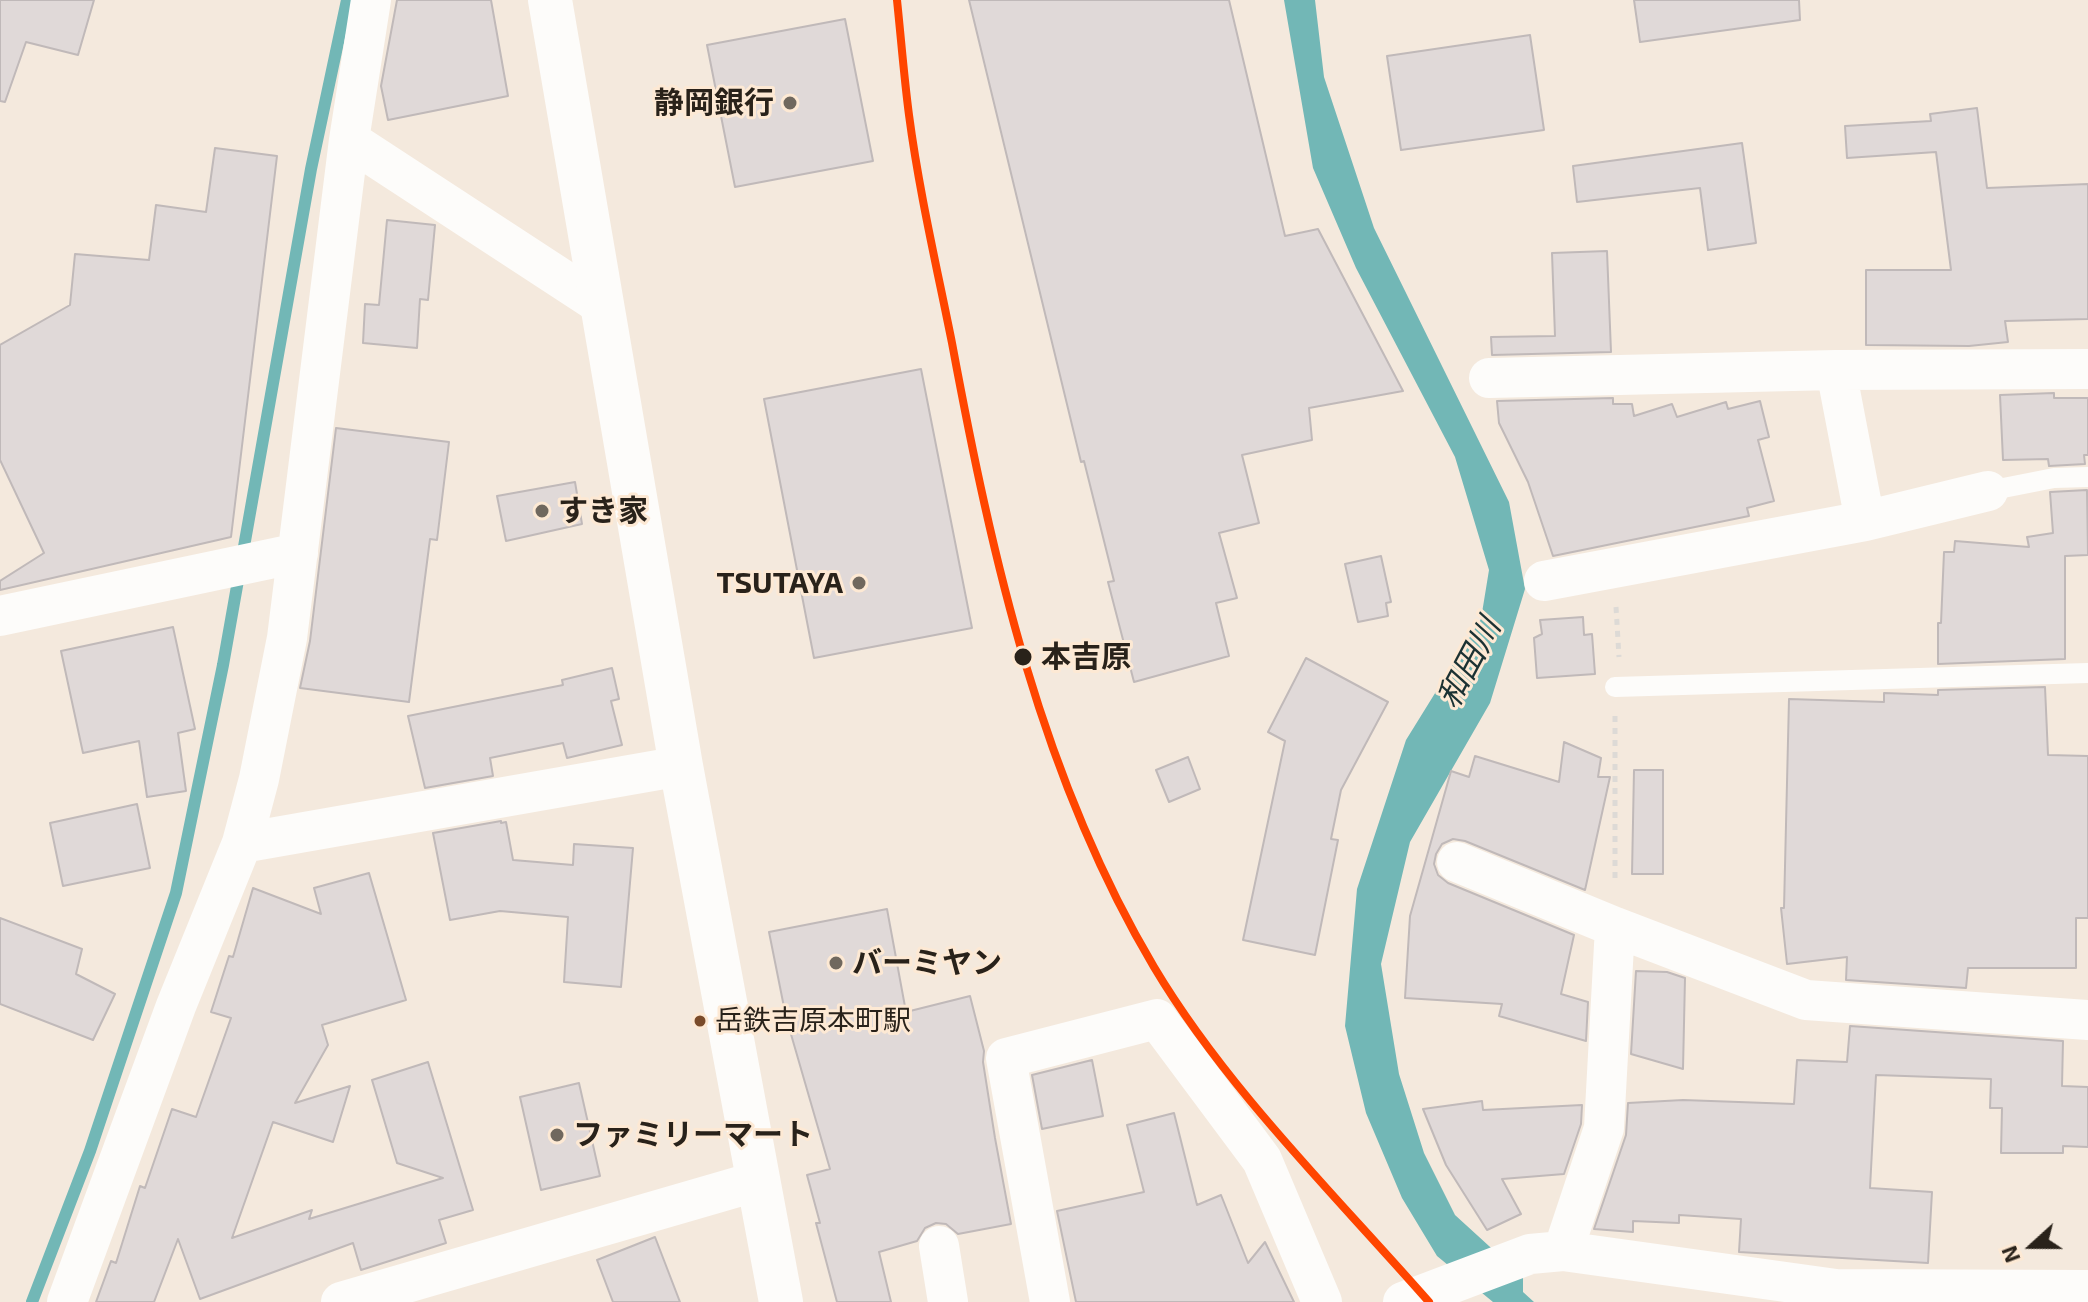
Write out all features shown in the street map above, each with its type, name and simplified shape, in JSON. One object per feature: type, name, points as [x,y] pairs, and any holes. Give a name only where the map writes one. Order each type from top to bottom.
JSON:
[{"type":"street","points":[[67,1302],[176,1006],[242,843],[259,779],[287,638],[349,140],[371,0]]},
{"type":"street","points":[[550,0],[681,766],[781,1302]]},
{"type":"street","points":[[349,140],[600,304]]},
{"type":"street","points":[[1489,378],[1836,370],[2088,369]]},
{"type":"street","points":[[1836,370],[1865,521]]},
{"type":"street","points":[[1544,581],[1865,521],[1988,491]]},
{"type":"street","points":[[0,616],[298,553]]},
{"type":"street","points":[[242,843],[681,766]]},
{"type":"street","points":[[1457,862],[1806,1000],[2088,1020]]},
{"type":"street","points":[[1546,1252],[1604,1128],[1615,927]]},
{"type":"street","points":[[1050,1302],[1006,1058],[1157,1019],[1262,1160],[1322,1302]]},
{"type":"street","points":[[341,1302],[758,1181]]},
{"type":"street","points":[[939,1246],[948,1302]]},
{"type":"street","points":[[1403,1302],[1459,1279],[1546,1252],[1836,1295],[2088,1290]]},
{"type":"lane","points":[[1988,491],[2054,478],[2088,477]]},
{"type":"lane","points":[[1618,686],[2088,673]]},
{"type":"path","points":[[1614,567],[1618,686],[1615,927]]},
{"type":"water","name":"和田川","points":[[1284,0],[1315,0],[1324,77],[1374,228],[1509,502],[1525,589],[1490,703],[1410,842],[1381,964],[1399,1074],[1424,1153],[1455,1215],[1523,1277],[1523,1292],[1534,1302],[1493,1302],[1437,1256],[1402,1198],[1366,1113],[1345,1026],[1357,889],[1406,740],[1481,619],[1489,570],[1455,457],[1356,268],[1313,168]]},
{"type":"building","points":[[0,0],[94,0],[78,55],[26,42],[5,102],[0,101]]},
{"type":"building","points":[[397,0],[491,0],[508,96],[388,120],[381,86]]},
{"type":"building","points":[[969,0],[1229,0],[1285,236],[1318,229],[1403,391],[1309,408],[1312,440],[1242,455],[1259,523],[1219,533],[1237,598],[1216,603],[1229,656],[1134,682],[1108,582],[1114,581],[1084,461],[1081,462]]},
{"type":"building","points":[[1634,0],[1799,0],[1800,20],[1640,42]]},
{"type":"building","name":"静岡銀行","points":[[845,19],[873,161],[735,187],[707,45]]},
{"type":"building","points":[[1530,35],[1544,130],[1401,150],[1387,56]]},
{"type":"building","points":[[1977,108],[1987,188],[2088,184],[2088,319],[2005,321],[2008,342],[1969,346],[1866,345],[1866,270],[1951,270],[1936,152],[1847,158],[1845,126],[1931,121],[1930,114]]},
{"type":"building","points":[[1742,143],[1756,243],[1708,250],[1700,188],[1577,202],[1573,166]]},
{"type":"building","points":[[215,148],[277,156],[231,537],[0,590],[0,581],[44,553],[0,460],[0,345],[70,305],[75,254],[149,260],[156,205],[206,212]]},
{"type":"building","points":[[387,220],[435,225],[428,300],[420,299],[417,348],[363,343],[365,304],[379,305]]},
{"type":"building","points":[[1607,251],[1611,352],[1492,355],[1491,337],[1555,336],[1552,253]]},
{"type":"building","points":[[921,369],[972,628],[814,658],[764,399]]},
{"type":"building","points":[[2054,393],[2054,398],[2088,398],[2088,455],[2084,455],[2085,464],[2049,466],[2048,459],[2003,460],[2000,395]]},
{"type":"building","points":[[1613,398],[1613,404],[1632,404],[1634,416],[1672,404],[1677,417],[1726,402],[1728,409],[1760,401],[1769,437],[1758,440],[1774,501],[1747,508],[1749,516],[1553,556],[1528,482],[1499,423],[1497,401]]},
{"type":"building","points":[[336,428],[449,442],[437,540],[430,539],[409,702],[300,688],[310,641]]},
{"type":"building","points":[[575,482],[582,524],[506,541],[497,496]]},
{"type":"building","points":[[2087,490],[2088,555],[2065,556],[2065,659],[1938,664],[1944,552],[1954,552],[1955,541],[2029,547],[2027,537],[2053,533],[2050,492]]},
{"type":"building","points":[[1381,556],[1391,602],[1386,603],[1388,616],[1358,622],[1345,564]]},
{"type":"building","points":[[1583,617],[1584,635],[1592,634],[1595,674],[1537,678],[1534,638],[1542,634],[1540,620]]},
{"type":"building","points":[[173,627],[195,729],[178,733],[186,791],[147,797],[139,741],[83,753],[61,651]]},
{"type":"building","points":[[1306,658],[1388,702],[1341,790],[1331,839],[1338,840],[1315,955],[1243,940],[1285,741],[1268,732]]},
{"type":"building","points":[[612,668],[619,699],[611,701],[622,745],[567,758],[563,743],[490,758],[493,776],[425,788],[408,716],[563,685],[562,680]]},
{"type":"building","points":[[2045,687],[2048,755],[2088,756],[2088,918],[2076,918],[2076,968],[1968,968],[1966,988],[1846,980],[1847,957],[1787,964],[1781,908],[1784,908],[1789,699],[1884,702],[1884,693],[1938,695],[1938,690]]},
{"type":"building","points":[[1564,742],[1601,758],[1598,777],[1610,777],[1585,890],[1465,841],[1453,839],[1442,844],[1434,864],[1438,875],[1448,883],[1574,935],[1561,994],[1588,1002],[1586,1041],[1499,1016],[1502,1004],[1405,998],[1410,916],[1451,771],[1469,777],[1475,756],[1559,782]]},
{"type":"building","points":[[1188,757],[1200,789],[1169,802],[1156,770]]},
{"type":"building","points":[[1634,770],[1663,770],[1663,874],[1632,874]]},
{"type":"building","points":[[137,804],[150,868],[63,886],[50,823]]},
{"type":"building","points":[[506,822],[513,860],[573,865],[574,844],[633,848],[621,987],[564,982],[568,917],[500,911],[450,920],[433,833]]},
{"type":"building","points":[[369,873],[406,1000],[322,1025],[328,1045],[295,1103],[350,1086],[333,1142],[273,1122],[232,1238],[312,1210],[309,1219],[443,1178],[397,1163],[372,1080],[428,1062],[473,1210],[439,1220],[446,1243],[361,1270],[353,1243],[200,1299],[178,1239],[154,1302],[96,1302],[111,1261],[116,1263],[140,1186],[145,1188],[172,1109],[196,1117],[231,1018],[211,1012],[229,956],[233,957],[253,888],[321,914],[314,888]]},
{"type":"building","points":[[887,909],[906,1012],[970,996],[984,1051],[983,1062],[1011,1224],[958,1234],[946,1224],[936,1223],[925,1228],[917,1241],[879,1252],[891,1302],[837,1302],[807,1175],[830,1169],[786,1017],[769,932]]},
{"type":"building","points":[[0,918],[82,949],[76,974],[115,994],[93,1040],[0,1004]]},
{"type":"building","points":[[1636,971],[1667,972],[1685,978],[1683,1069],[1631,1054]]},
{"type":"building","points":[[1850,1026],[2063,1041],[2062,1086],[2088,1087],[2088,1147],[2063,1146],[2063,1153],[2001,1153],[2002,1108],[1990,1108],[1991,1079],[1876,1075],[1870,1188],[1932,1192],[1928,1263],[1739,1252],[1741,1219],[1679,1215],[1679,1223],[1633,1221],[1633,1232],[1594,1229],[1626,1135],[1628,1103],[1683,1100],[1794,1104],[1797,1060],[1847,1062]]},
{"type":"building","points":[[1092,1060],[1103,1116],[1042,1129],[1032,1075]]},
{"type":"building","points":[[579,1083],[600,1176],[541,1190],[520,1097]]},
{"type":"building","points":[[1482,1101],[1483,1110],[1582,1105],[1581,1124],[1564,1174],[1502,1179],[1521,1214],[1487,1230],[1446,1165],[1423,1109]]},
{"type":"building","points":[[1174,1113],[1197,1205],[1221,1195],[1248,1263],[1265,1242],[1294,1302],[1076,1302],[1057,1211],[1144,1192],[1127,1125]]},
{"type":"building","points":[[655,1237],[680,1302],[613,1302],[597,1260]]},
{"type":"waterway","points":[[32,1302],[90,1151],[176,893],[223,665],[311,169],[347,0]]},
{"type":"transit line","points":[[897,0],[918,172],[985,504],[1026,664],[1080,820],[1154,967],[1214,1055],[1284,1140],[1429,1302]]},
{"type":"place","name":"静岡銀行","points":[[790,103]]},
{"type":"place","name":"すき家","points":[[542,511]]},
{"type":"place","name":"TSUTAYA","points":[[859,583]]},
{"type":"place","name":"本吉原","points":[[1023,657]]},
{"type":"place","name":"バーミヤン","points":[[836,963]]},
{"type":"place","name":"岳鉄吉原本町駅","points":[[700,1021]]},
{"type":"place","name":"ファミリーマート","points":[[557,1135]]}]
